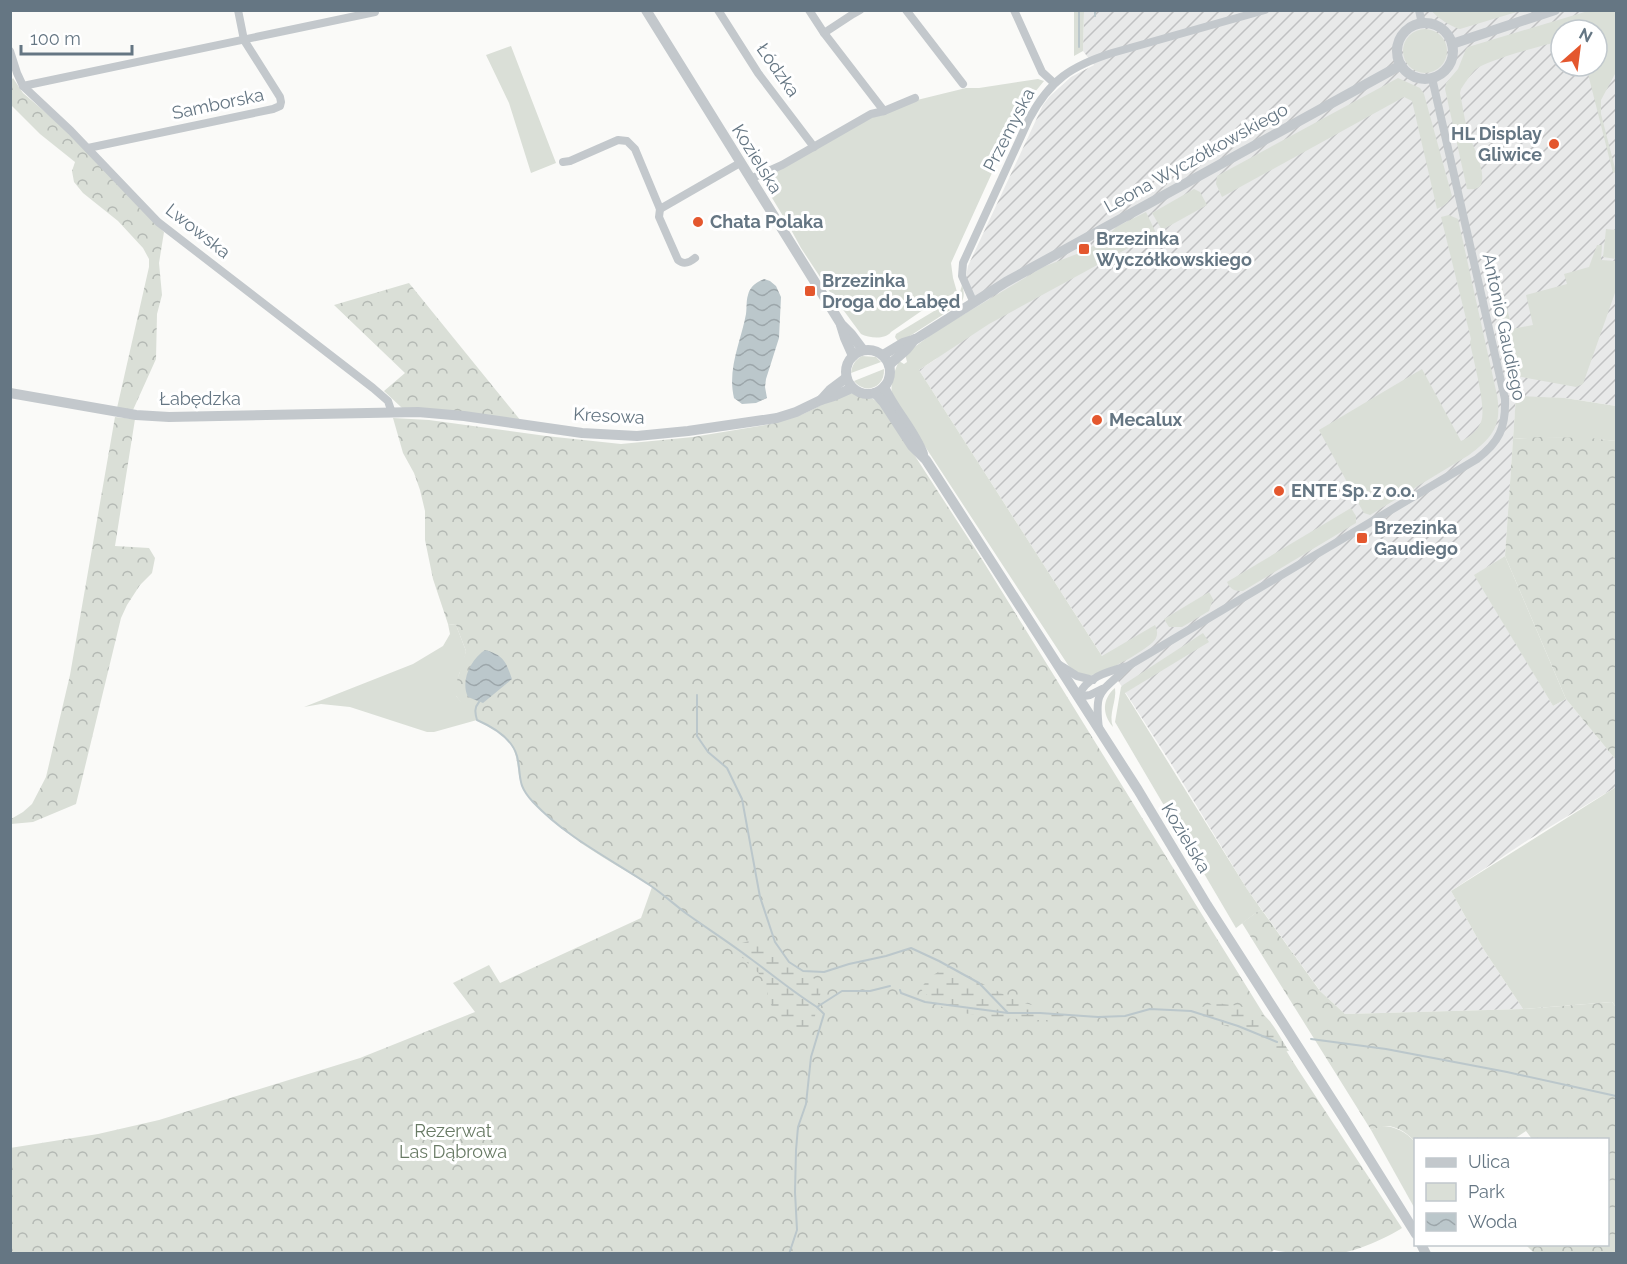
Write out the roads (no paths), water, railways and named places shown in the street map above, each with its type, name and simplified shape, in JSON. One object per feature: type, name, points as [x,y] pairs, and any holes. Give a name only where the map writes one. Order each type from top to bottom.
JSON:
[{"type":"street","points":[[238,10],[244,40]]},
{"type":"street","name":"Kozielska","points":[[646,10],[841,324],[845,338],[858,353]]},
{"type":"street","name":"Łódzka","points":[[718,10],[758,73],[814,147]]},
{"type":"street","points":[[809,10],[884,111]]},
{"type":"street","points":[[824,33],[860,10]]},
{"type":"street","points":[[906,10],[963,84]]},
{"type":"street","points":[[1014,10],[1042,72],[1054,83]]},
{"type":"street","name":"Przemyska","points":[[973,301],[962,276],[963,263],[1029,119],[1054,83],[1065,74],[1091,60],[1265,10]]},
{"type":"street","points":[[1419,10],[1422,24]]},
{"type":"street","points":[[1452,44],[1555,10]]},
{"type":"street","points":[[23,86],[375,11]]},
{"type":"street","points":[[1422,24],[1440,28],[1449,36],[1452,44],[1452,56],[1448,67],[1440,75],[1432,78],[1421,79],[1412,76],[1401,65],[1398,58],[1401,38],[1410,28],[1422,24]]},
{"type":"street","name":"Samborska","points":[[88,148],[277,108],[282,102],[280,97],[244,40]]},
{"type":"street","name":"Lwowska","points":[[10,51],[23,86],[88,148],[158,222],[373,388],[388,401],[392,413]]},
{"type":"street","name":"Leona Wyczółkowskiego","points":[[882,355],[915,339],[1006,282],[1401,65]]},
{"type":"street","name":"Antonio Gaudiego","points":[[1128,666],[1093,680],[1083,687],[1078,697],[1086,697],[1102,690],[1128,666],[1477,459],[1494,444],[1499,436],[1505,420],[1505,399],[1432,78]]},
{"type":"street","points":[[750,179],[776,168],[871,114],[915,98]]},
{"type":"street","points":[[563,162],[618,140],[630,143],[635,149],[660,209],[659,217],[678,260],[686,263],[695,258]]},
{"type":"street","points":[[660,209],[740,163]]},
{"type":"street","name":"Leona Wyczółkowskiego","points":[[889,365],[915,339]]},
{"type":"street","points":[[873,350],[882,355],[889,365],[890,378],[880,390],[865,394],[858,392],[849,383],[847,366],[858,353],[873,350]]},
{"type":"street","name":"Kresowa","points":[[392,413],[444,414],[582,433],[636,436],[668,434],[777,418],[834,396],[849,383]]},
{"type":"street","name":"Kozielska","points":[[880,390],[884,403],[912,446],[926,460],[1057,663],[1138,790],[1207,905],[1414,1231]]},
{"type":"street","name":"Łabędzka","points":[[10,393],[136,415],[169,417],[392,413]]},
{"type":"street","points":[[1057,663],[1077,676],[1093,680]]},
{"type":"street","points":[[1099,729],[1097,706],[1102,690]]},
{"type":"water","points":[[764,279],[776,286],[781,297],[779,338],[766,379],[767,398],[756,403],[742,404],[734,398],[733,366],[750,289]]},
{"type":"water","points":[[485,650],[496,654],[503,660],[512,679],[483,703],[468,697],[465,684],[471,665]]},
{"type":"waterway","points":[[1079,10],[1079,47]]},
{"type":"waterway","points":[[1095,10],[1095,16]]},
{"type":"waterway","points":[[697,695],[697,736],[708,752],[727,768],[742,799],[760,897],[775,942],[789,962],[803,971],[824,972],[911,948],[979,983],[1008,1013]]},
{"type":"waterway","points":[[479,702],[475,711],[477,720],[495,730],[511,744],[517,756],[524,790],[546,815],[560,827],[651,886],[817,1007],[842,991],[870,991],[890,986]]},
{"type":"waterway","points":[[900,990],[901,993],[925,1002],[1008,1013],[1098,1017],[1125,1016],[1150,1009],[1191,1011],[1238,1026],[1277,1042]]},
{"type":"waterway","points":[[789,1254],[797,1230],[795,1192],[798,1127],[806,1104],[811,1057],[824,1014],[817,1007]]},
{"type":"waterway","points":[[1311,1039],[1386,1049],[1616,1096]]},
{"type":"place","name":"HL Display Gliwice","points":[[1554,144]]},
{"type":"place","name":"Chata Polaka","points":[[698,222]]},
{"type":"place","name":"Brzezinka Wyczółkowskiego","points":[[1084,249]]},
{"type":"place","name":"Brzezinka Droga do Łabęd","points":[[810,291]]},
{"type":"place","name":"Mecalux","points":[[1097,420]]},
{"type":"place","name":"ENTE Sp. z o.o.","points":[[1279,491]]},
{"type":"place","name":"Brzezinka Gaudiego","points":[[1362,538]]},
{"type":"park label","name":"Rezerwat Las Dąbrowa","points":[[453,1141]]}]
